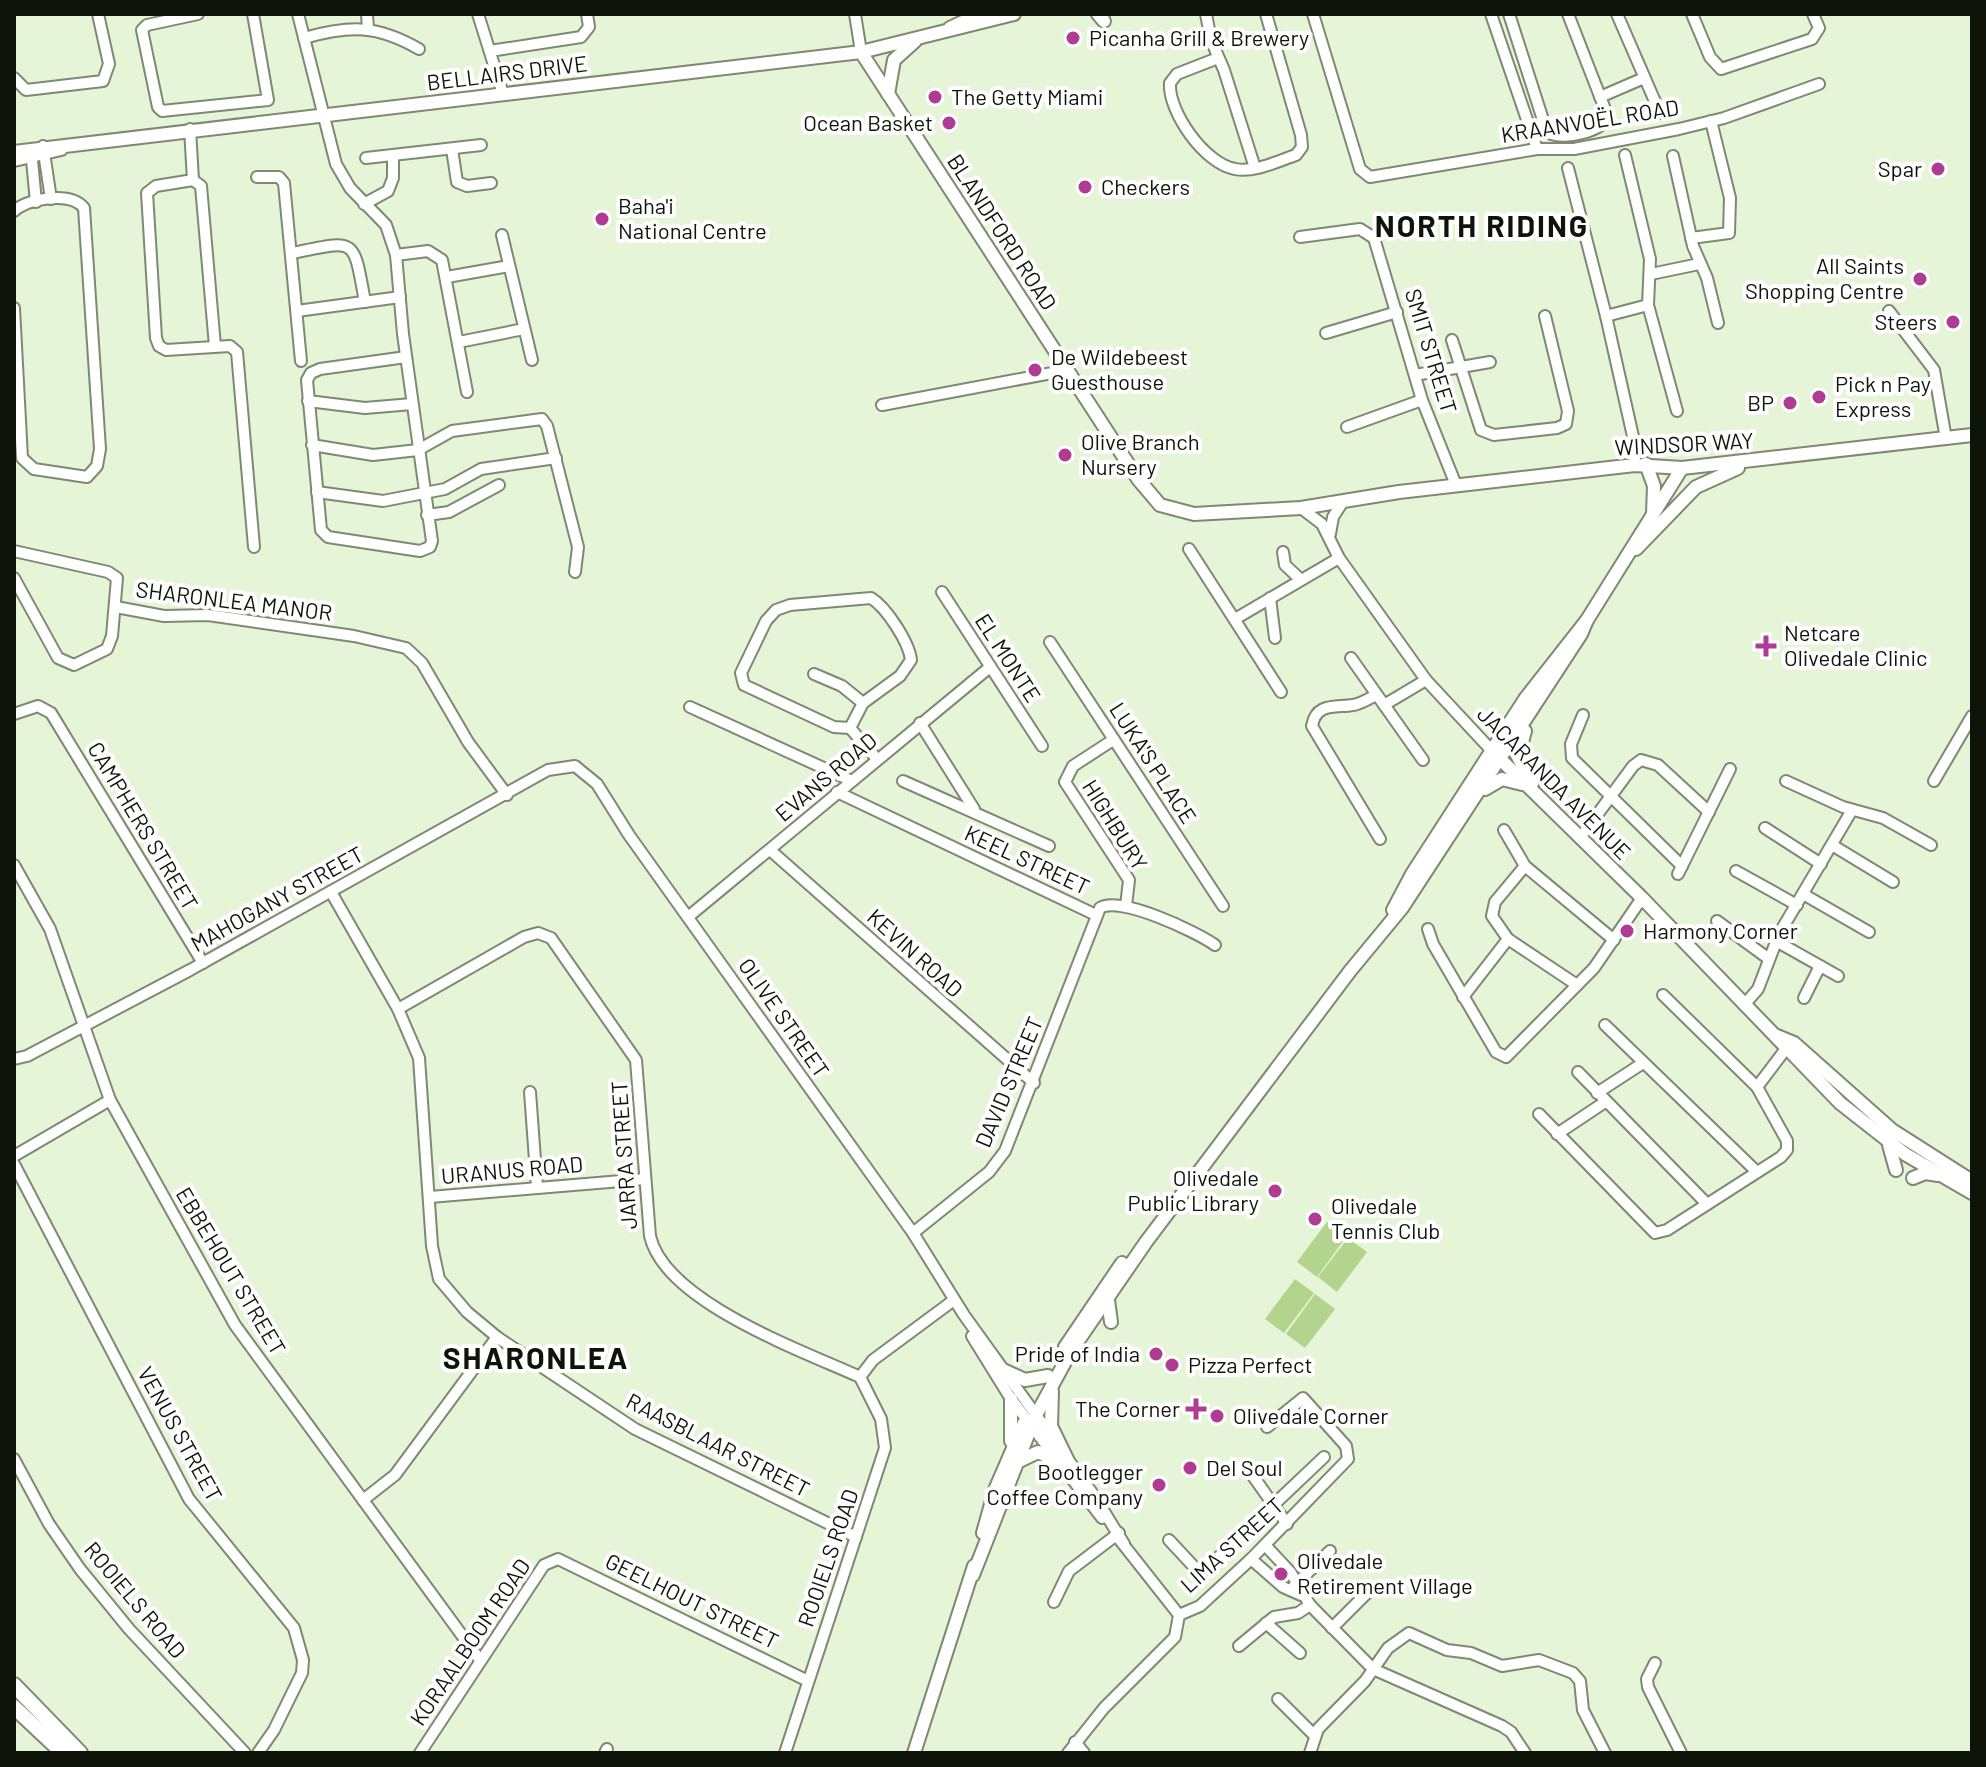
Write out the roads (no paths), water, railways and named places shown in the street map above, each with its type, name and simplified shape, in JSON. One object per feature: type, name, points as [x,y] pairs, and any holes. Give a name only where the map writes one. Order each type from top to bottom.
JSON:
[{"type":"main road","points":[[14,1685],[80,1753]]},
{"type":"main road","points":[[14,1707],[63,1753]]},
{"type":"street","points":[[14,78],[26,90],[103,81],[109,64],[98,14]]},
{"type":"street","points":[[198,14],[147,25],[142,30],[158,107],[162,111],[268,100],[253,14]]},
{"type":"street","points":[[298,14],[341,177],[386,225],[396,255],[406,357],[432,544],[420,551],[328,537],[321,530],[307,380],[320,369],[406,357]]},
{"type":"street","points":[[367,14],[368,29]]},
{"type":"street","points":[[478,14],[503,94]]},
{"type":"street","points":[[490,51],[581,37],[589,27],[587,14]]},
{"type":"street","name":"BLANDFORD ROAD","points":[[855,14],[861,52],[1138,479],[1160,505]]},
{"type":"street","name":"BELLAIRS DRIVE","points":[[950,28],[980,14]]},
{"type":"street","name":"BELLAIRS DRIVE","points":[[14,152],[861,52],[1014,14]]},
{"type":"street","points":[[1206,14],[1207,29],[1255,168]]},
{"type":"street","points":[[1218,58],[1173,77],[1170,88],[1174,105],[1188,132],[1217,161],[1234,169],[1255,168],[1296,155],[1302,147],[1267,16],[1280,14]]},
{"type":"street","name":"KRAANVOËL ROAD","points":[[1313,14],[1362,173],[1375,177],[1537,149],[1574,149],[1711,121],[1819,84]]},
{"type":"street","points":[[1491,14],[1537,149]]},
{"type":"street","points":[[1509,14],[1544,123],[1551,134],[1561,136],[1604,125],[1608,117],[1568,14]]},
{"type":"street","points":[[1617,14],[1660,113]]},
{"type":"street","points":[[1692,14],[1713,63],[1726,69],[1812,39],[1819,28],[1813,14]]},
{"type":"street","points":[[304,38],[336,30],[368,29],[386,32],[419,49]]},
{"type":"street","points":[[888,94],[894,60],[903,49],[925,34]]},
{"type":"street","points":[[1600,97],[1644,78]]},
{"type":"street","points":[[1691,238],[1729,233],[1730,198],[1711,121]]},
{"type":"street","points":[[190,129],[193,180]]},
{"type":"street","points":[[366,158],[481,145]]},
{"type":"street","points":[[452,149],[457,182],[467,186],[491,183]]},
{"type":"street","points":[[38,151],[51,199]]},
{"type":"street","points":[[36,202],[38,151]]},
{"type":"street","name":"BELLAIRS DRIVE","points":[[14,160],[38,151]]},
{"type":"street","points":[[1625,155],[1651,274],[1648,305],[1677,411]]},
{"type":"street","points":[[364,204],[383,196],[392,185],[393,156]]},
{"type":"street","points":[[1673,156],[1691,238],[1707,278],[1718,323]]},
{"type":"street","points":[[1568,168],[1640,464],[1654,486],[1653,518]]},
{"type":"street","points":[[257,177],[275,176],[283,181],[301,361]]},
{"type":"street","points":[[215,346],[201,186],[193,180],[156,186],[147,193],[156,338],[159,346],[166,350],[233,347],[239,356],[254,547]]},
{"type":"street","points":[[14,211],[51,199],[77,201],[85,214],[100,449],[97,466],[87,477],[34,469],[22,458],[14,308]]},
{"type":"street","name":"SMIT STREET","points":[[1300,237],[1366,231],[1375,241],[1422,400],[1456,485]]},
{"type":"street","points":[[502,235],[532,360]]},
{"type":"street","points":[[292,253],[338,244],[349,246],[356,253],[365,302]]},
{"type":"street","points":[[396,255],[417,251],[438,255],[447,277],[467,392]]},
{"type":"street","points":[[1651,274],[1699,264]]},
{"type":"street","points":[[447,277],[509,266]]},
{"type":"street","points":[[297,311],[400,297]]},
{"type":"street","points":[[1606,316],[1648,305]]},
{"type":"street","points":[[1889,311],[1934,370],[1946,439]]},
{"type":"street","points":[[1326,333],[1397,312]]},
{"type":"street","points":[[1452,340],[1478,423],[1485,433],[1519,433],[1566,424],[1568,411],[1545,316]]},
{"type":"street","points":[[459,342],[524,329]]},
{"type":"street","points":[[1415,375],[1490,362]]},
{"type":"street","points":[[882,405],[1068,370]]},
{"type":"street","points":[[1347,427],[1422,400]]},
{"type":"street","points":[[308,401],[365,408],[412,404]]},
{"type":"street","points":[[312,445],[373,455],[418,450],[452,431],[534,418],[545,422],[578,547],[575,572]]},
{"type":"street","name":"WINDSOR WAY","points":[[1238,511],[1252,505],[1399,492],[1640,464],[1682,468],[1972,435]]},
{"type":"street","points":[[317,492],[383,501],[445,489],[481,469],[556,458]]},
{"type":"street","points":[[1630,554],[1649,539],[1696,487],[1760,460]]},
{"type":"street","points":[[1540,799],[1518,757],[1521,739],[1536,706],[1587,620],[1682,468]]},
{"type":"street","points":[[427,515],[449,512],[499,485]]},
{"type":"street","name":"WINDSOR WAY","points":[[1160,505],[1184,514],[1301,508],[1399,492]]},
{"type":"street","points":[[1331,536],[1330,523],[1342,503]]},
{"type":"street","name":"JACARANDA AVENUE","points":[[1301,508],[1317,518],[1331,536],[1339,558],[1426,680],[1497,756],[1642,898],[1777,1036],[1785,1050],[1888,1142],[1972,1193]]},
{"type":"street","points":[[1189,549],[1281,692]]},
{"type":"street","name":"SHARONLEA MANOR","points":[[14,551],[114,575],[118,583],[116,607],[107,649],[83,663],[65,663],[58,658],[14,578]]},
{"type":"street","points":[[1283,552],[1285,565],[1300,579]]},
{"type":"street","points":[[1235,619],[1339,558]]},
{"type":"street","name":"EL MONTE","points":[[942,592],[1042,746]]},
{"type":"street","points":[[850,728],[863,703],[900,676],[911,660],[907,647],[875,600],[861,597],[790,605],[770,615],[741,673],[744,685],[834,727],[850,728],[877,759]]},
{"type":"street","points":[[1270,598],[1275,638]]},
{"type":"street","name":"SHARONLEA MANOR","points":[[116,607],[164,616],[208,615],[296,627],[406,648],[422,663],[468,742],[507,795]]},
{"type":"street","points":[[1064,1461],[1051,1426],[1051,1378],[1290,1051],[1389,920],[1411,896],[1473,803],[1536,683],[1587,620]]},
{"type":"street","name":"LUKA'S PLACE","points":[[1050,642],[1223,906]]},
{"type":"street","points":[[1351,658],[1423,760]]},
{"type":"street","name":"EVANS ROAD","points":[[688,917],[990,667]]},
{"type":"street","points":[[814,674],[842,686],[863,703]]},
{"type":"street","points":[[1384,705],[1426,680]]},
{"type":"street","points":[[1377,695],[1351,706],[1327,707],[1315,716],[1312,726],[1380,839]]},
{"type":"street","name":"CAMPHERS STREET","points":[[14,714],[38,706],[48,710],[203,963]]},
{"type":"street","points":[[1389,920],[1412,874],[1536,706]]},
{"type":"street","points":[[690,707],[852,781]]},
{"type":"street","points":[[1583,715],[1570,754],[1680,870],[1730,769]]},
{"type":"street","points":[[1934,781],[1972,716]]},
{"type":"street","points":[[920,723],[974,809]]},
{"type":"street","name":"HIGHBURY","points":[[1113,740],[1073,766],[1065,782],[1129,880],[1131,889],[1126,906]]},
{"type":"street","points":[[1580,838],[1633,766],[1650,760],[1709,812]]},
{"type":"street","name":"OLIVE STREET","points":[[556,767],[575,766],[590,775],[913,1233],[1031,1418],[1179,1615]]},
{"type":"street","name":"MAHOGANY STREET","points":[[14,1059],[27,1056],[203,963],[556,767]]},
{"type":"street","points":[[1473,803],[1497,780],[1526,785]]},
{"type":"street","points":[[903,781],[974,809],[1049,846]]},
{"type":"street","points":[[1786,781],[1852,810],[1883,818],[1931,845]]},
{"type":"street","name":"KEEL STREET","points":[[837,792],[1096,915],[1104,905],[1126,906]]},
{"type":"street","points":[[1744,1005],[1758,989],[1776,941],[1852,810]]},
{"type":"street","points":[[1765,828],[1821,864]]},
{"type":"street","points":[[1504,830],[1525,866],[1614,940]]},
{"type":"street","points":[[1832,845],[1893,882]]},
{"type":"street","name":"KEVIN ROAD","points":[[770,850],[1034,1083]]},
{"type":"street","name":"EBBEHOUT STREET","points":[[14,865],[50,929],[110,1100],[235,1325],[480,1660]]},
{"type":"street","points":[[1525,866],[1492,908],[1496,924],[1508,939],[1577,985]]},
{"type":"street","points":[[1736,871],[1797,905]]},
{"type":"street","name":"RAASBLAAR STREET","points":[[331,892],[398,1009],[419,1058],[436,1273],[467,1312],[497,1337],[635,1429],[856,1537]]},
{"type":"street","points":[[1803,894],[1869,932]]},
{"type":"street","points":[[1428,929],[1433,944],[1496,1052],[1506,1057],[1577,985],[1614,940],[1642,898]]},
{"type":"street","points":[[1126,906],[1199,933],[1215,945]]},
{"type":"street","name":"DAVID STREET","points":[[913,1233],[998,1163],[1034,1083],[1096,915]]},
{"type":"street","points":[[1717,921],[1769,959]]},
{"type":"street","name":"JARRA STREET","points":[[398,1009],[524,937],[538,933],[551,938],[636,1060],[651,1244],[672,1274],[717,1308],[860,1377]]},
{"type":"street","points":[[1463,997],[1508,939]]},
{"type":"street","points":[[1776,941],[1838,976]]},
{"type":"street","points":[[1804,998],[1820,966]]},
{"type":"street","points":[[1539,1114],[1655,1233],[1667,1230],[1781,1157],[1788,1146],[1757,1087],[1663,995]]},
{"type":"street","points":[[1605,1025],[1757,1172]]},
{"type":"street","name":"JACARANDA AVENUE","points":[[1777,1036],[1794,1043],[1892,1130],[1972,1181]]},
{"type":"street","points":[[1757,1087],[1785,1050]]},
{"type":"street","points":[[914,1753],[1012,1461],[1051,1378],[1089,1308],[1282,1057],[1290,1051]]},
{"type":"street","points":[[1557,1134],[1643,1063]]},
{"type":"street","points":[[1578,1072],[1707,1204]]},
{"type":"street","points":[[530,1092],[537,1187]]},
{"type":"street","points":[[14,1156],[110,1100]]},
{"type":"street","points":[[1888,1142],[1896,1170]]},
{"type":"street","name":"VENUS STREET","points":[[14,1164],[189,1499],[294,1628],[303,1660],[302,1673],[274,1730],[258,1753]]},
{"type":"street","points":[[1913,1178],[1925,1173],[1941,1176]]},
{"type":"street","name":"URANUS ROAD","points":[[430,1197],[645,1179]]},
{"type":"street","points":[[1108,1297],[1111,1322]]},
{"type":"street","points":[[860,1377],[873,1360],[954,1300]]},
{"type":"street","name":"OLIVE STREET","points":[[964,1315],[970,1332],[1011,1399],[1031,1418]]},
{"type":"street","points":[[363,1500],[395,1475],[497,1337]]},
{"type":"street","points":[[1001,1369],[1025,1380],[1051,1378]]},
{"type":"street","name":"ROOIELS ROAD","points":[[785,1753],[885,1440],[881,1419],[860,1377]]},
{"type":"street","name":"LIMA STREET","points":[[1068,1753],[1175,1637],[1179,1615],[1200,1606],[1345,1465],[1348,1453],[1303,1398],[1267,1427]]},
{"type":"street","points":[[1011,1399],[1014,1429],[1012,1461]]},
{"type":"street","points":[[1012,1461],[1038,1452],[1064,1461]]},
{"type":"street","points":[[1169,1540],[1190,1564],[1202,1570],[1274,1507],[1324,1457]]},
{"type":"street","name":"ROOIELS ROAD","points":[[14,1459],[49,1524],[80,1569],[129,1629],[245,1753]]},
{"type":"street","points":[[1248,1469],[1287,1524]]},
{"type":"street","points":[[1054,1602],[1069,1571],[1120,1538]]},
{"type":"street","points":[[1265,1545],[1291,1573],[1296,1590]]},
{"type":"street","points":[[1296,1590],[1330,1551]]},
{"type":"street","name":"KORAALBOOM ROAD","points":[[420,1753],[544,1565],[558,1559]]},
{"type":"street","name":"GEELHOUT STREET","points":[[558,1559],[808,1681]]},
{"type":"street","points":[[1251,1559],[1296,1590],[1373,1669],[1502,1726],[1517,1739],[1525,1753]]},
{"type":"street","points":[[1332,1628],[1369,1591]]},
{"type":"street","points":[[1239,1646],[1274,1617],[1298,1613],[1310,1605]]},
{"type":"street","points":[[1266,1623],[1300,1653]]},
{"type":"street","points":[[1310,1753],[1314,1735],[1388,1648],[1409,1633],[1447,1650],[1471,1653],[1502,1666],[1547,1661],[1577,1676],[1583,1710],[1605,1753]]},
{"type":"street","points":[[1655,1663],[1647,1679],[1648,1687],[1681,1753]]},
{"type":"street","points":[[1278,1699],[1314,1735]]},
{"type":"street","points":[[1075,1742],[1084,1753]]},
{"type":"place","name":"Picanha Grill & Brewery","points":[[1073,38]]},
{"type":"place","name":"The Getty Miami","points":[[935,97]]},
{"type":"place","name":"Ocean Basket","points":[[949,123]]},
{"type":"place","name":"Spar","points":[[1938,169]]},
{"type":"place","name":"Checkers","points":[[1085,187]]},
{"type":"place","name":"Baha'i National Centre","points":[[602,219]]},
{"type":"place","name":"All Saints Shopping Centre","points":[[1920,279]]},
{"type":"place","name":"Steers","points":[[1953,322]]},
{"type":"place","name":"De Wildebeest Guesthouse","points":[[1035,370]]},
{"type":"place","name":"Pick n Pay Express","points":[[1819,397]]},
{"type":"place","name":"BP","points":[[1790,403]]},
{"type":"place","name":"Olive Branch Nursery","points":[[1065,455]]},
{"type":"place","name":"Netcare Olivedale Clinic","points":[[1766,646]]},
{"type":"place","name":"Harmony Corner","points":[[1627,931]]},
{"type":"place","name":"Olivedale Public Library","points":[[1275,1191]]},
{"type":"place","name":"Olivedale Tennis Club","points":[[1315,1219]]},
{"type":"place","name":"Pride of India","points":[[1156,1354]]},
{"type":"place","name":"Pizza Perfect","points":[[1172,1365]]},
{"type":"place","name":"The Corner","points":[[1196,1409]]},
{"type":"place","name":"Olivedale Corner","points":[[1217,1416]]},
{"type":"place","name":"Del Soul","points":[[1190,1468]]},
{"type":"place","name":"Bootlegger Coffee Company","points":[[1159,1485]]},
{"type":"place","name":"Olivedale Retirement Village","points":[[1281,1574]]},
{"type":"district","name":"NORTH RIDING","points":[[1482,227]]},
{"type":"district","name":"SHARONLEA","points":[[536,1359]]}]
